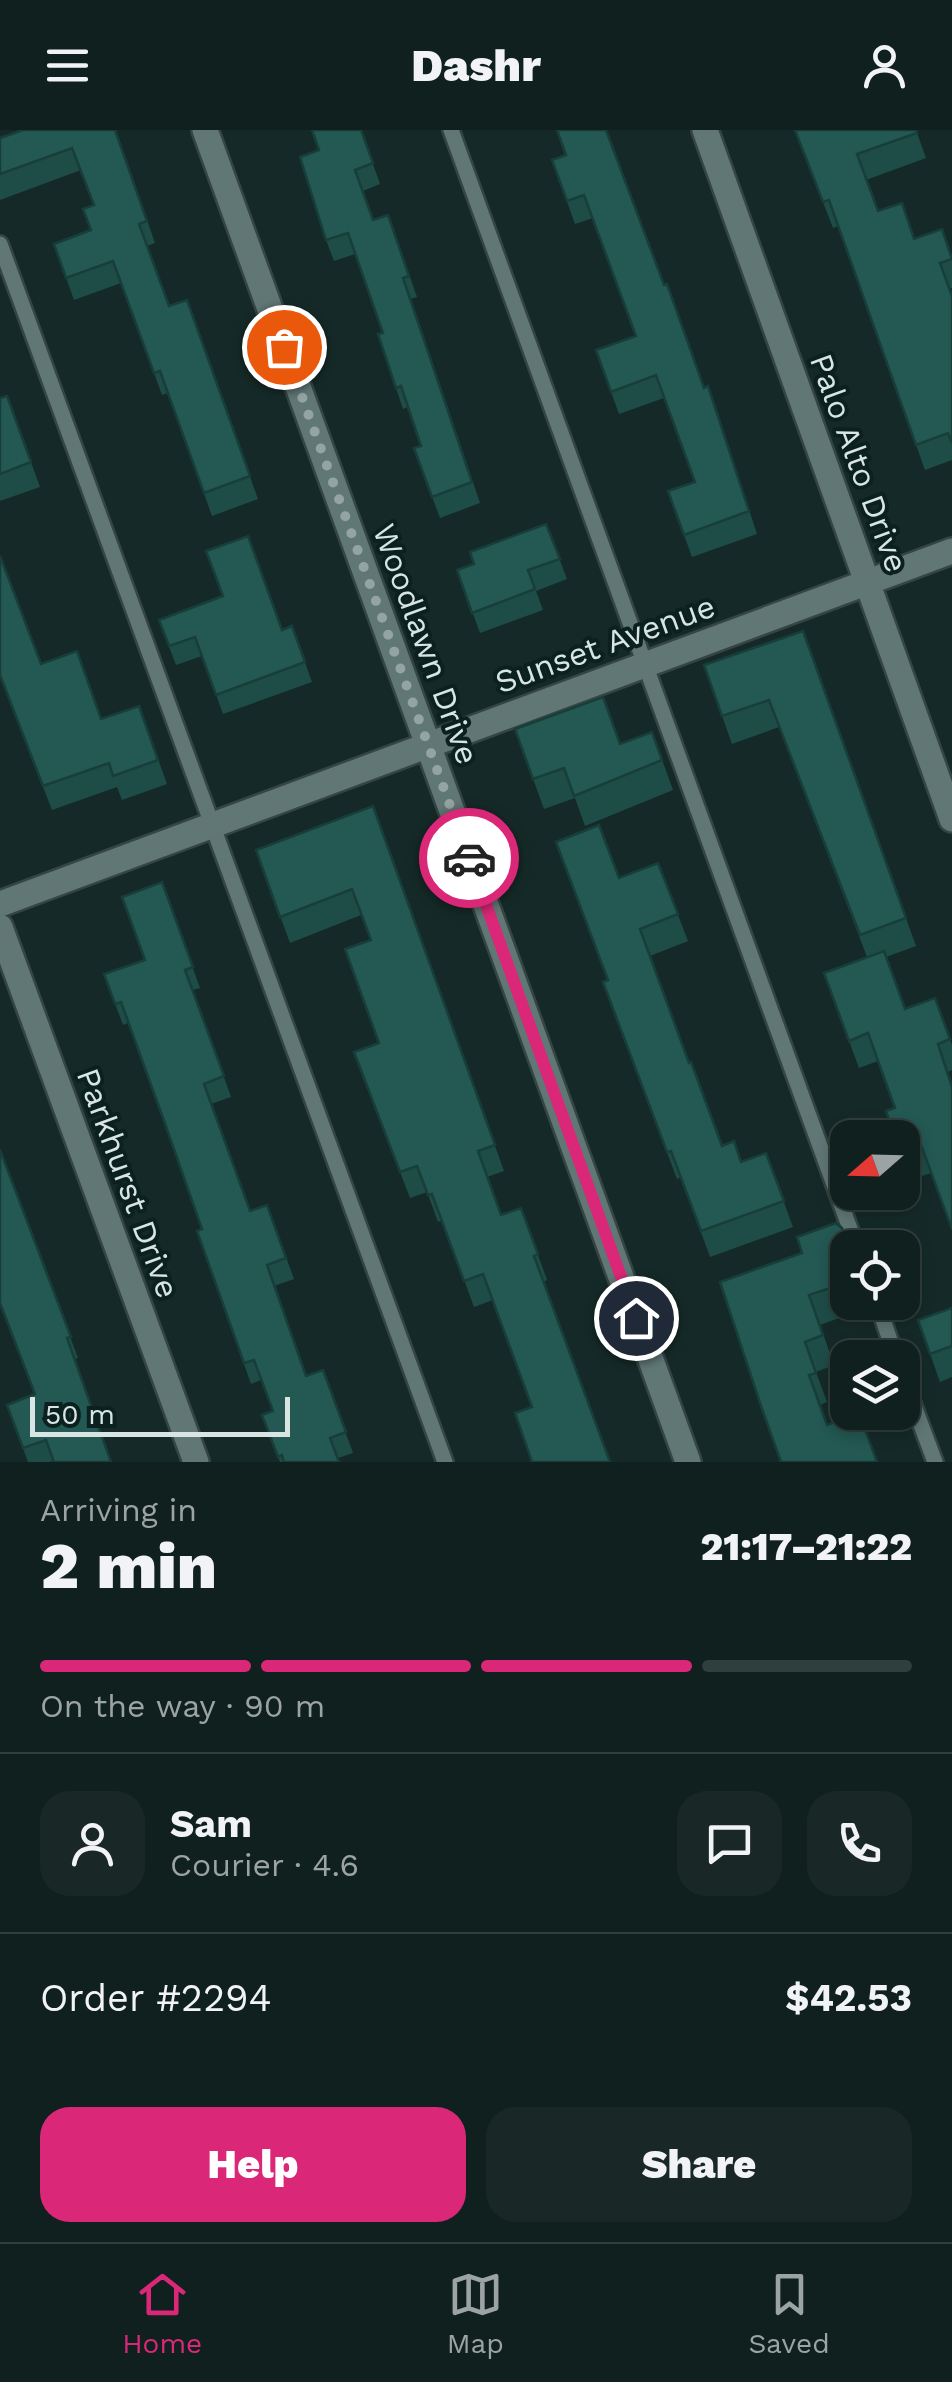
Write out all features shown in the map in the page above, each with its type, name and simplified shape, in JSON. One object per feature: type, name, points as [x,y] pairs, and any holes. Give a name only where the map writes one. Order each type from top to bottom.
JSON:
[{"type":"street","name":"Woodlawn Drive","points":[[205,130],[688,1462]]},
{"type":"street","name":"Palo Alto Drive","points":[[705,130],[952,819]]},
{"type":"street","name":"Sunset Avenue","points":[[0,904],[952,551]]},
{"type":"street","name":"Parkhurst Drive","points":[[0,927],[196,1462]]},
{"type":"lane","points":[[451,130],[849,1230]]},
{"type":"lane","points":[[0,244],[445,1462]]},
{"type":"lane","points":[[920,1424],[934,1462]]},
{"type":"building","points":[[23,130],[115,130],[147,221],[139,224],[169,306],[187,300],[250,476],[204,493],[160,371],[154,373],[113,261],[66,278],[54,244],[91,230],[83,209],[94,205],[72,148],[0,174],[0,138]]},
{"type":"building","points":[[312,130],[361,130],[373,163],[355,170],[373,220],[388,215],[409,276],[403,278],[472,482],[432,497],[414,448],[421,446],[401,386],[396,388],[378,334],[383,333],[348,233],[326,240],[300,157],[319,150]]},
{"type":"building","points":[[557,130],[606,130],[704,388],[708,386],[749,511],[684,535],[668,491],[695,482],[656,375],[611,392],[596,350],[636,336],[584,195],[567,201],[552,160],[566,155]]},
{"type":"building","points":[[795,130],[916,130],[917,133],[857,154],[878,211],[902,203],[914,239],[942,229],[952,259],[940,263],[952,296],[952,443],[948,433],[916,445],[829,200],[823,202]]},
{"type":"building","points":[[7,396],[31,462],[0,474],[0,398]]},
{"type":"building","points":[[546,524],[560,559],[528,570],[535,589],[472,613],[457,570],[474,564],[470,552]]},
{"type":"building","points":[[248,536],[282,630],[292,626],[305,662],[216,695],[195,637],[169,646],[159,620],[223,596],[206,551]]},
{"type":"building","points":[[0,556],[41,664],[77,651],[101,719],[139,706],[158,760],[113,776],[109,763],[43,786],[0,675]]},
{"type":"building","points":[[803,631],[906,918],[860,935],[769,700],[722,716],[704,665]]},
{"type":"building","points":[[603,697],[620,744],[652,732],[662,760],[574,796],[564,768],[533,779],[515,729]]},
{"type":"building","points":[[373,806],[495,1145],[478,1151],[501,1215],[521,1208],[538,1254],[534,1256],[610,1462],[532,1462],[515,1413],[532,1407],[483,1274],[464,1281],[432,1194],[428,1195],[417,1166],[400,1172],[354,1052],[379,1043],[345,949],[371,940],[352,889],[280,917],[256,850]]},
{"type":"building","points":[[599,825],[619,878],[658,863],[678,914],[640,929],[689,1063],[722,1146],[734,1141],[741,1162],[766,1153],[784,1201],[701,1231],[603,982],[608,980],[556,842]]},
{"type":"building","points":[[162,882],[193,967],[185,970],[224,1076],[204,1084],[250,1211],[267,1205],[286,1258],[267,1265],[306,1376],[323,1370],[346,1432],[330,1438],[339,1462],[284,1462],[282,1455],[278,1457],[262,1415],[273,1411],[254,1360],[244,1363],[197,1231],[202,1229],[163,1118],[121,1002],[115,1004],[104,974],[145,960],[122,897]]},
{"type":"building","points":[[884,951],[905,1009],[935,998],[950,1039],[938,1044],[952,1087],[952,1229],[920,1145],[920,1120],[889,1120],[886,1111],[895,1108],[868,1033],[849,1041],[824,973]]},
{"type":"building","points":[[0,1150],[71,1337],[67,1338],[111,1462],[54,1462],[46,1440],[23,1448],[7,1405],[35,1394],[0,1303]]},
{"type":"building","points":[[836,1223],[842,1228],[830,1230],[830,1288],[809,1295],[823,1335],[805,1342],[816,1373],[809,1375],[830,1430],[865,1430],[877,1462],[781,1462],[761,1406],[720,1282],[802,1253],[797,1237]]},
{"type":"building","points":[[952,1308],[952,1346],[930,1354],[920,1319]]},
{"type":"way so far","points":[[284,347],[469,858]]},
{"type":"route","points":[[469,858],[636,1318]]}]
